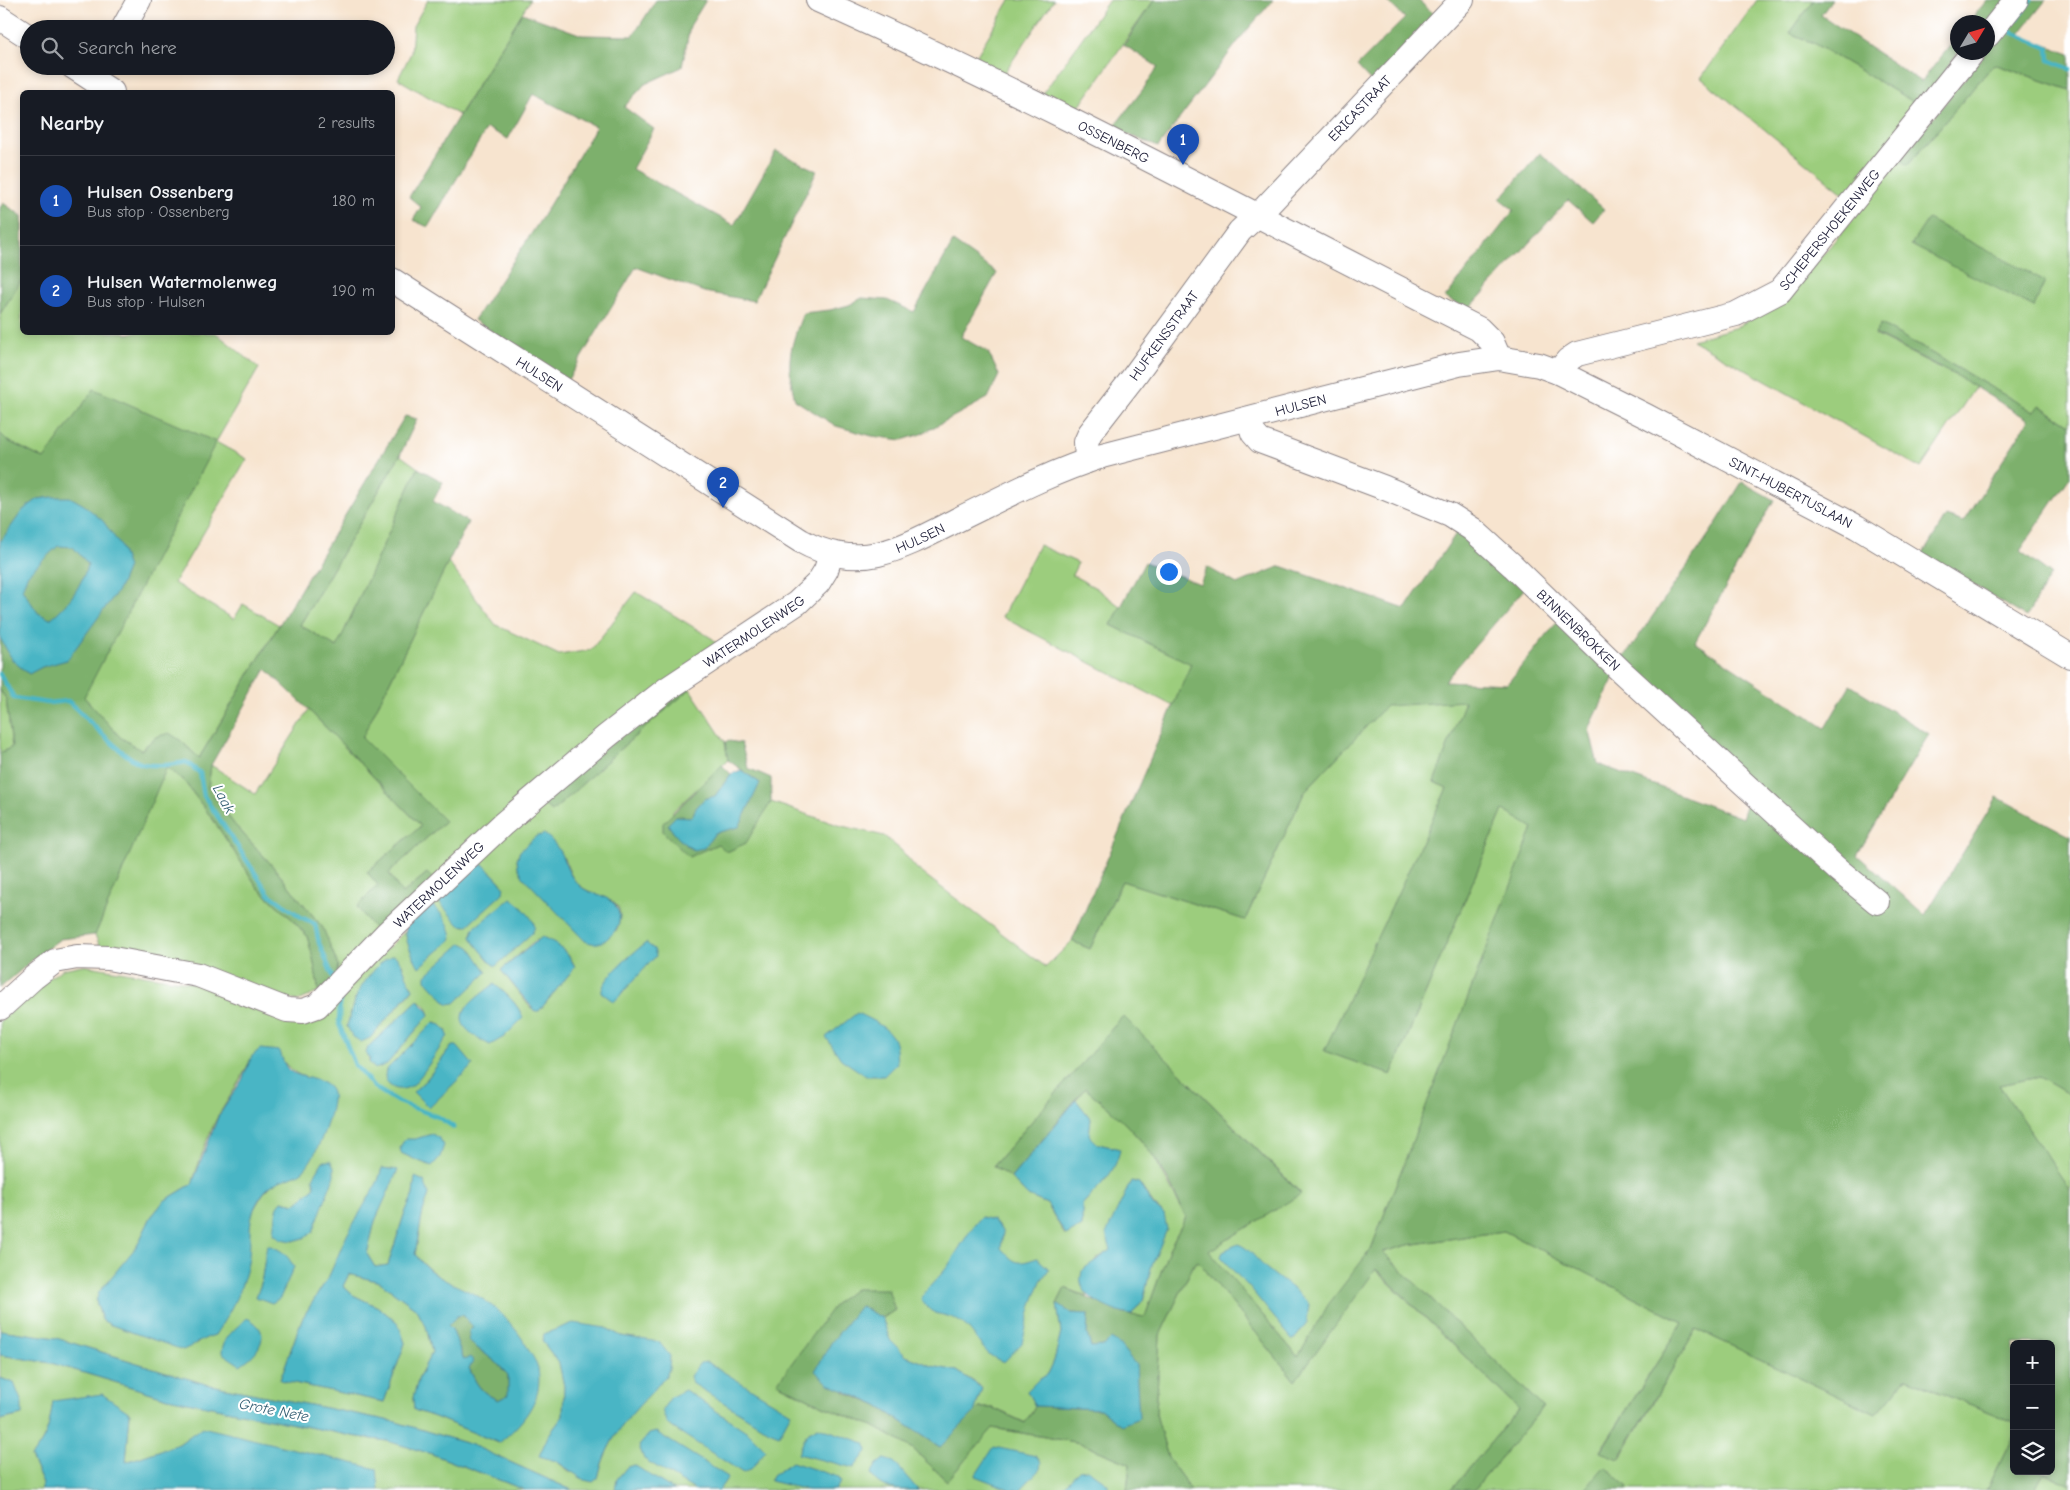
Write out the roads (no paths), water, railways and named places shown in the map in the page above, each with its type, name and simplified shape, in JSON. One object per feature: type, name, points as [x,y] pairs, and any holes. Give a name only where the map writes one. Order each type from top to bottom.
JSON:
[{"type":"street","points":[[128,20],[139,0]]},
{"type":"street","name":"OSSENBERG","points":[[818,0],[918,44],[1008,88],[1479,329],[1492,342],[1499,358]]},
{"type":"street","name":"ERICASTRAAT","points":[[1257,216],[1462,0]]},
{"type":"street","points":[[1995,26],[2016,0]]},
{"type":"street","points":[[0,18],[20,31]]},
{"type":"street","name":"SCHEPERSHOEKENWEG","points":[[1558,372],[1568,360],[1577,354],[1736,314],[1780,291],[1967,60]]},
{"type":"street","name":"HUFKENSSTRAAT","points":[[1088,461],[1086,442],[1090,433],[1132,380],[1240,231],[1257,216]]},
{"type":"street","name":"HULSEN","points":[[395,282],[801,542],[831,554],[854,556],[876,554],[904,546],[1053,473],[1088,461],[1459,364],[1499,358]]},
{"type":"street","name":"SINT-HUBERTUSLAAN","points":[[1499,358],[1539,365],[1558,372],[1646,416],[1856,527],[2070,656]]},
{"type":"street","name":"BINNENBROKKEN","points":[[1249,418],[1253,433],[1260,440],[1450,515],[1472,529],[1513,566],[1616,667],[1836,868],[1877,902]]},
{"type":"street","name":"WATERMOLENWEG","points":[[0,1008],[32,978],[55,962],[76,957],[108,958],[198,975],[287,1010],[303,1011],[317,1006],[386,934],[502,824],[607,736],[667,689],[798,602],[818,583],[826,570],[831,554]]},
{"type":"water","points":[[70,497],[84,505],[103,521],[120,545],[128,567],[119,589],[67,660],[42,667],[29,674],[13,661],[0,638],[0,542],[23,510],[38,499]],"holes":[[[58,546],[73,547],[88,564],[74,594],[50,619],[38,613],[22,589],[28,574]]]},
{"type":"water","points":[[741,770],[760,783],[739,827],[715,833],[704,848],[694,850],[686,845],[668,824],[676,816],[692,817],[696,808],[704,799],[715,796],[731,774]]},
{"type":"water","points":[[544,834],[556,846],[569,872],[578,884],[612,902],[616,907],[619,914],[619,924],[614,932],[604,941],[592,943],[585,941],[523,877],[518,867],[517,859],[520,851],[535,837]]},
{"type":"water","points":[[478,864],[484,865],[504,886],[503,893],[467,926],[459,925],[440,903],[438,897]]},
{"type":"water","points":[[511,898],[531,918],[534,929],[496,966],[492,964],[471,937],[474,928]]},
{"type":"water","points":[[432,905],[446,920],[452,939],[419,967],[407,942],[406,926]]},
{"type":"water","points":[[542,937],[552,941],[562,949],[575,967],[539,1011],[535,1011],[501,970]]},
{"type":"water","points":[[462,943],[470,947],[487,972],[455,1003],[448,1004],[426,980],[426,975]]},
{"type":"water","points":[[646,943],[654,949],[656,956],[614,1002],[602,993],[606,981],[619,966]]},
{"type":"water","points":[[394,955],[400,961],[413,989],[370,1038],[361,1042],[352,1036],[347,1026],[356,999],[363,984],[373,972],[384,961]]},
{"type":"water","points":[[494,984],[511,999],[523,1018],[504,1037],[490,1045],[475,1036],[466,1028],[462,1021],[467,1007]]},
{"type":"water","points":[[418,1000],[429,1012],[429,1015],[387,1064],[375,1069],[369,1062],[370,1058],[366,1053],[368,1047]]},
{"type":"water","points":[[857,1013],[884,1028],[894,1041],[897,1063],[884,1076],[866,1076],[841,1059],[826,1037]]},
{"type":"water","points":[[434,1022],[443,1027],[448,1036],[414,1084],[403,1089],[392,1087],[386,1080],[386,1070]]},
{"type":"water","points":[[452,1046],[457,1046],[473,1065],[429,1108],[413,1092],[427,1079]]},
{"type":"water","points":[[260,1049],[280,1051],[282,1059],[290,1071],[325,1084],[332,1093],[332,1101],[323,1135],[306,1167],[301,1172],[275,1183],[266,1190],[256,1204],[251,1220],[246,1273],[235,1301],[225,1319],[215,1335],[183,1350],[111,1325],[102,1320],[96,1301],[99,1292],[137,1246],[151,1217],[164,1201],[192,1184],[218,1117],[242,1080],[252,1056]]},
{"type":"water","points":[[1076,1100],[1091,1119],[1089,1135],[1098,1144],[1120,1149],[1118,1158],[1110,1173],[1082,1205],[1082,1226],[1066,1235],[1047,1204],[1028,1196],[1011,1178]]},
{"type":"water","points":[[432,1134],[439,1138],[444,1145],[440,1157],[432,1166],[401,1153],[400,1147],[405,1139],[415,1139]]},
{"type":"water","points":[[323,1161],[331,1161],[334,1167],[334,1176],[313,1232],[304,1238],[293,1241],[281,1239],[274,1234],[278,1206],[282,1201],[295,1204],[315,1187],[313,1178]]},
{"type":"water","points":[[382,1168],[398,1170],[375,1221],[367,1254],[375,1267],[388,1265],[404,1215],[413,1195],[415,1177],[424,1181],[429,1194],[423,1211],[415,1254],[437,1276],[481,1298],[500,1313],[517,1331],[536,1363],[539,1380],[538,1391],[534,1401],[523,1420],[499,1443],[414,1410],[413,1398],[419,1377],[432,1352],[426,1326],[415,1308],[380,1282],[349,1274],[343,1286],[353,1295],[378,1307],[398,1323],[405,1343],[384,1402],[280,1380],[302,1319],[329,1276],[347,1235],[378,1181]],"holes":[[[463,1315],[473,1327],[469,1331],[468,1341],[496,1362],[508,1375],[508,1395],[498,1400],[483,1391],[477,1383],[469,1368],[473,1362],[472,1359],[470,1357],[464,1360],[452,1329],[448,1325],[457,1316]]]},
{"type":"water","points":[[1131,1181],[1139,1183],[1153,1205],[1164,1214],[1167,1229],[1151,1268],[1143,1300],[1131,1315],[1109,1308],[1093,1299],[1083,1288],[1081,1279],[1082,1270],[1111,1250],[1106,1234]]},
{"type":"water","points":[[981,1217],[993,1220],[1003,1232],[1001,1248],[1013,1260],[1025,1262],[1037,1258],[1049,1269],[1041,1281],[1032,1304],[1022,1343],[1004,1362],[990,1355],[962,1323],[951,1317],[933,1312],[921,1299],[948,1266]]},
{"type":"water","points":[[1238,1244],[1246,1248],[1267,1269],[1309,1304],[1307,1322],[1295,1339],[1292,1339],[1249,1287],[1221,1257],[1223,1251]]},
{"type":"water","points":[[267,1245],[283,1253],[294,1267],[280,1298],[272,1303],[256,1297],[261,1284]]},
{"type":"water","points":[[1057,1304],[1071,1313],[1088,1314],[1087,1334],[1091,1347],[1104,1346],[1111,1339],[1119,1344],[1136,1365],[1139,1418],[1121,1425],[1100,1409],[1035,1406],[1027,1391],[1048,1374],[1054,1361],[1061,1333]]},
{"type":"water","points":[[860,1306],[882,1318],[890,1340],[906,1356],[932,1366],[957,1371],[982,1388],[974,1413],[940,1447],[878,1406],[829,1384],[815,1371],[831,1343]]},
{"type":"water","points":[[247,1318],[260,1329],[262,1335],[261,1342],[253,1354],[240,1365],[222,1353],[227,1338]]},
{"type":"water","points":[[573,1323],[606,1328],[621,1336],[659,1342],[670,1356],[669,1369],[666,1376],[616,1434],[609,1447],[598,1478],[593,1482],[584,1480],[556,1461],[539,1456],[548,1436],[563,1416],[564,1386],[559,1363],[542,1341],[544,1334]]},
{"type":"water","name":"Grote Nete","points":[[0,1330],[56,1338],[205,1384],[396,1422],[472,1445],[572,1490],[525,1490],[432,1454],[387,1441],[352,1436],[168,1398],[51,1363],[0,1355]]},
{"type":"water","points":[[707,1362],[791,1413],[779,1435],[769,1431],[692,1383],[690,1376],[700,1363]]},
{"type":"water","points":[[0,1378],[14,1383],[22,1403],[22,1415],[0,1420]]},
{"type":"water","points":[[685,1390],[749,1433],[766,1450],[751,1469],[743,1473],[667,1424],[662,1410],[671,1397]]},
{"type":"water","points":[[102,1394],[130,1413],[126,1462],[179,1444],[202,1427],[377,1469],[379,1490],[40,1490],[43,1484],[31,1457],[47,1431],[53,1401]]},
{"type":"water","points":[[818,1427],[865,1443],[868,1450],[854,1468],[798,1454],[807,1433]]},
{"type":"water","points":[[656,1432],[728,1477],[719,1490],[695,1490],[644,1459],[639,1446],[649,1434]]},
{"type":"water","points":[[994,1447],[1036,1456],[1041,1462],[1040,1469],[1020,1490],[1011,1490],[975,1476]]},
{"type":"water","points":[[884,1459],[894,1462],[918,1490],[890,1488],[879,1483],[871,1474],[877,1464]]},
{"type":"water","points":[[792,1462],[838,1477],[841,1482],[835,1490],[808,1490],[770,1481],[772,1476]]},
{"type":"water","points":[[634,1465],[674,1490],[615,1490],[617,1479],[627,1467]]},
{"type":"water","points":[[1088,1469],[1108,1484],[1108,1490],[1061,1490],[1079,1470]]},
{"type":"waterway","points":[[2032,0],[2007,30],[2048,48],[2049,60],[2070,69]]},
{"type":"waterway","name":"Laak","points":[[0,674],[14,698],[48,703],[68,701],[126,755],[136,761],[154,765],[186,762],[200,773],[204,796],[269,894],[301,917],[315,924],[319,943],[333,977]]},
{"type":"waterway","name":"Laak","points":[[340,996],[339,1024],[355,1065],[374,1087],[398,1102],[438,1117],[454,1127]]},
{"type":"place","name":"Hulsen Ossenberg","points":[[1183,165]]},
{"type":"place","name":"Hulsen Watermolenweg","points":[[723,508]]}]
